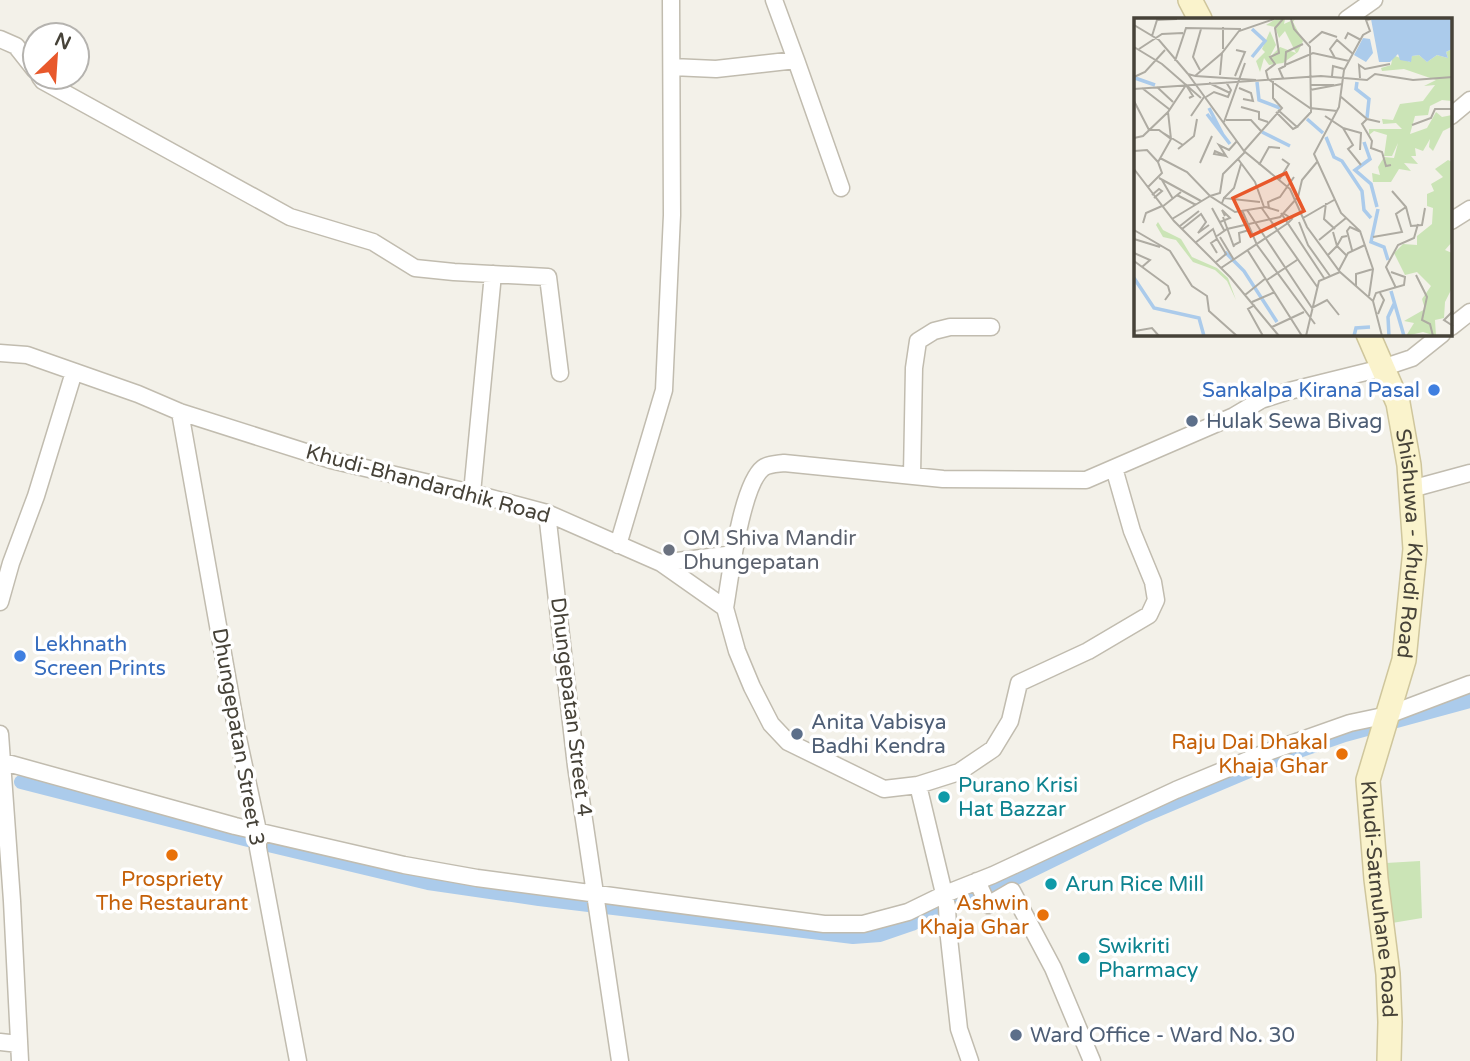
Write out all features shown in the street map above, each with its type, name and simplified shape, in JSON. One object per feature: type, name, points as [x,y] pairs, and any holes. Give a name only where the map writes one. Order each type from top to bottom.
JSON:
[{"type":"main road","points":[[1190,0],[1199,18]]},
{"type":"main road","name":"Shishuwa - Khudi Road","points":[[1369,336],[1398,402],[1409,466],[1415,549],[1404,660],[1384,726]]},
{"type":"main road","name":"Khudi-Satmuhane Road","points":[[1384,726],[1368,780],[1376,879],[1388,974],[1389,1061]]},
{"type":"street","points":[[618,544],[664,390],[672,215],[671,0]]},
{"type":"street","points":[[774,0],[841,188]]},
{"type":"street","points":[[1348,18],[1374,0]]},
{"type":"street","points":[[0,39],[16,46],[21,52]]},
{"type":"street","points":[[672,67],[716,69],[796,60]]},
{"type":"street","points":[[63,91],[290,217],[373,242],[415,268],[548,277],[560,373]]},
{"type":"street","points":[[1452,115],[1470,100]]},
{"type":"street","points":[[1452,220],[1470,209]]},
{"type":"street","points":[[472,493],[493,274]]},
{"type":"street","points":[[1452,326],[1470,312]]},
{"type":"street","points":[[912,475],[914,368],[918,341],[933,331],[950,327],[991,327]]},
{"type":"street","points":[[1114,468],[1132,531],[1153,582],[1156,600],[1149,615],[1088,651],[1019,683],[1010,721],[993,749],[959,772],[918,785],[884,789],[788,742],[771,724],[737,651],[725,608],[741,517],[756,475],[765,466],[783,463],[943,479],[1086,480],[1234,416],[1261,400],[1412,358],[1440,336]]},
{"type":"street","name":"Khudi-Bhandardhik Road","points":[[0,353],[27,355],[138,394],[180,412],[331,460],[547,513],[661,563],[725,608]]},
{"type":"street","points":[[0,602],[74,372]]},
{"type":"street","name":"Dhungepatan Street 3","points":[[180,412],[298,1061]]},
{"type":"street","points":[[1411,489],[1470,473]]},
{"type":"street","name":"Dhungepatan Street 4","points":[[547,513],[576,766],[620,1061]]},
{"type":"street","points":[[661,563],[733,554]]},
{"type":"street","points":[[1,762],[258,831],[404,865],[597,903],[824,924],[863,924],[908,912],[1265,752],[1350,723],[1384,726],[1470,684]]},
{"type":"street","points":[[0,734],[6,900],[20,1061]]},
{"type":"street","points":[[918,785],[945,894],[959,1029],[970,1061]]},
{"type":"street","points":[[978,881],[988,905],[1012,891],[1053,968],[1092,1061]]},
{"type":"street","points":[[0,1042],[19,1044]]},
{"type":"green space","points":[[1420,861],[1422,918],[1392,923],[1386,863]]},
{"type":"waterway","points":[[264,844],[428,883],[853,937],[880,935],[912,924],[947,906],[984,894],[1143,816],[1285,756],[1345,735],[1470,701]]},
{"type":"waterway","points":[[21,782],[252,841]]},
{"type":"place","name":"Sankalpa Kirana Pasal","points":[[1434,390]]},
{"type":"place","name":"Hulak Sewa Bivag","points":[[1192,421]]},
{"type":"place","name":"OM Shiva Mandir Dhungepatan","points":[[669,550]]},
{"type":"place","name":"Lekhnath Screen Prints","points":[[20,656]]},
{"type":"place","name":"Anita Vabisya Badhi Kendra","points":[[797,734]]},
{"type":"place","name":"Raju Dai Dhakal Khaja Ghar","points":[[1342,754]]},
{"type":"place","name":"Purano Krisi Hat Bazzar","points":[[944,797]]},
{"type":"place","name":"Prospriety The Restaurant","points":[[172,855]]},
{"type":"place","name":"Arun Rice Mill","points":[[1051,884]]},
{"type":"place","name":"Ashwin Khaja Ghar","points":[[1043,915]]},
{"type":"place","name":"Swikriti Pharmacy","points":[[1084,958]]},
{"type":"place","name":"Ward Office - Ward No. 30","points":[[1016,1035]]}]
